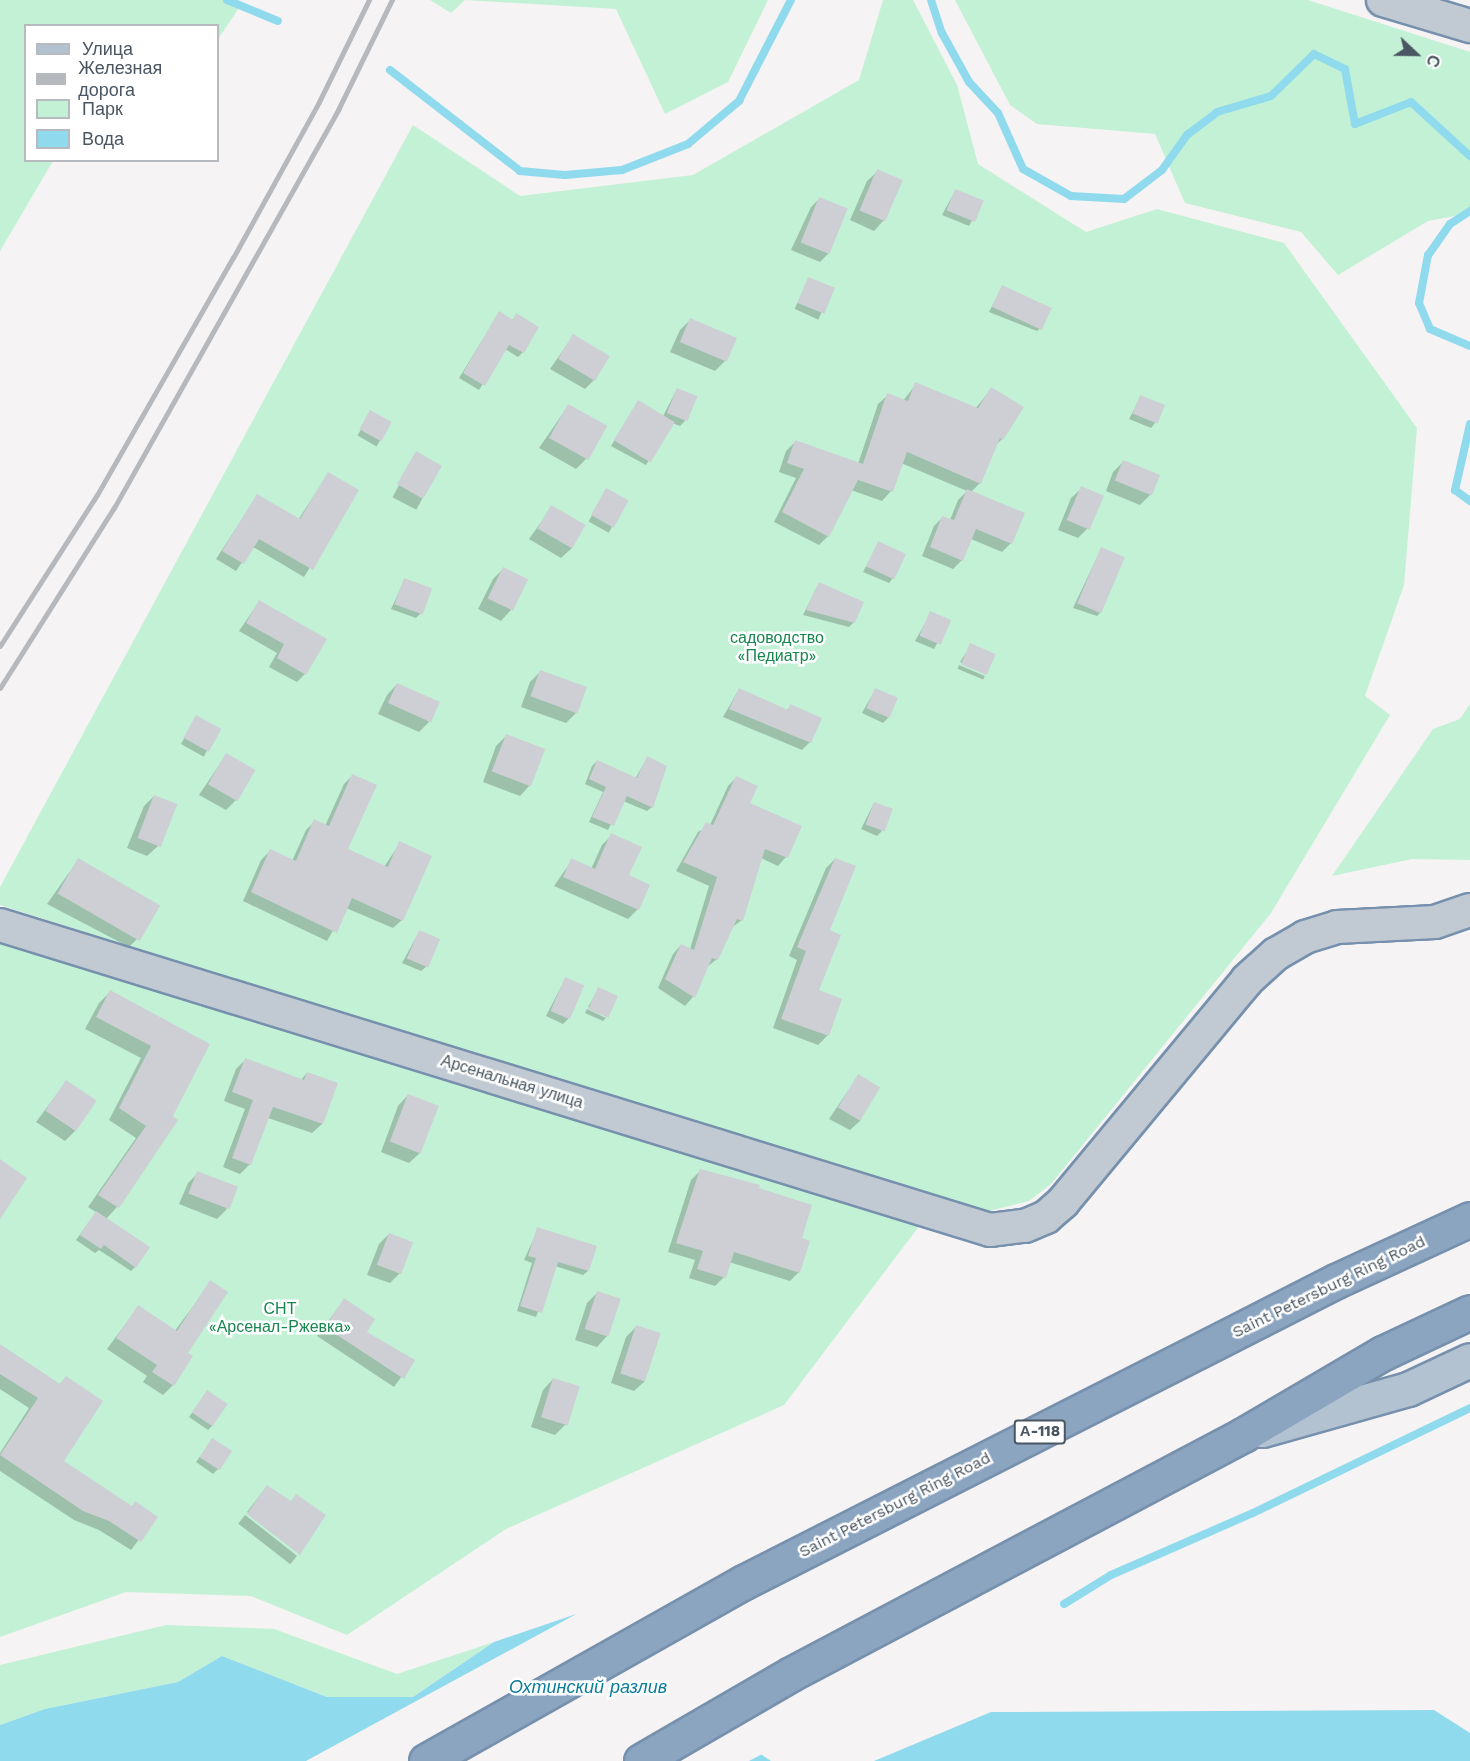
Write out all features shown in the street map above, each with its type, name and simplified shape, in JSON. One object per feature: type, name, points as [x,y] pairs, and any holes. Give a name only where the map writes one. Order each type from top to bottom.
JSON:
[{"type":"highway","name":"Saint Petersburg Ring Road","points":[[426,1761],[744,1582],[1336,1281],[1470,1219]]},
{"type":"highway","points":[[641,1761],[791,1674],[1243,1435],[1383,1353],[1470,1312]]},
{"type":"main road","points":[[1243,1435],[1408,1389],[1470,1360]]},
{"type":"street","points":[[1383,0],[1470,26]]},
{"type":"street","name":"Арсенальная улица","points":[[0,925],[990,1230],[1025,1226],[1046,1217],[1063,1202],[1247,980],[1276,954],[1305,937],[1337,927],[1435,922],[1470,910]]},
{"type":"green space","points":[[0,0],[238,0],[241,5],[219,38],[219,24],[24,24],[24,162],[52,162],[0,251]]},
{"type":"green space","points":[[430,0],[465,0],[451,13]]},
{"type":"green space","points":[[465,0],[768,0],[728,82],[665,114],[616,9]]},
{"type":"green space","name":"садоводство «Педиатр»","points":[[883,0],[913,0],[957,85],[978,164],[1086,232],[1157,209],[1284,243],[1417,428],[1404,585],[1365,696],[1390,715],[1271,913],[1051,1184],[1029,1201],[989,1211],[938,1202],[0,905],[0,887],[413,125],[520,196],[693,175],[859,80]]},
{"type":"green space","points":[[955,0],[1308,0],[1470,52],[1470,213],[1428,221],[1338,275],[1301,232],[1185,203],[1155,134],[1037,124],[1010,105]]},
{"type":"green space","points":[[1470,704],[1470,860],[1412,859],[1332,876],[1433,729],[1460,719]]},
{"type":"green space","name":"СНТ «Арсенал-Ржевка»","points":[[0,941],[920,1225],[784,1405],[506,1529],[347,1635],[251,1596],[126,1592],[0,1637]]},
{"type":"green space","points":[[166,1625],[274,1629],[397,1674],[494,1642],[413,1697],[327,1697],[222,1656],[178,1682],[45,1709],[0,1725],[0,1665]]},
{"type":"water","name":"Охтинский разлив","points":[[591,1609],[710,1720],[771,1761],[0,1761],[0,1725],[45,1709],[178,1682],[222,1656],[327,1697],[413,1697],[494,1642]]},
{"type":"water","points":[[1434,1710],[1470,1733],[1470,1761],[874,1761],[991,1712]]},
{"type":"pier","points":[[591,1606],[632,1623],[685,1656],[712,1718],[764,1753],[749,1761],[306,1761]]},
{"type":"building","points":[[877,169],[903,180],[885,221],[859,210]]},
{"type":"building","points":[[955,189],[984,201],[975,222],[946,210]]},
{"type":"building","points":[[819,197],[848,209],[829,254],[801,242]]},
{"type":"building","points":[[808,277],[835,288],[824,314],[798,303]]},
{"type":"building","points":[[1002,285],[1052,308],[1042,330],[992,307]]},
{"type":"building","points":[[499,311],[513,320],[516,313],[539,327],[524,353],[509,345],[485,386],[463,373]]},
{"type":"building","points":[[690,318],[737,338],[727,362],[680,342]]},
{"type":"building","points":[[573,334],[610,356],[595,381],[558,359]]},
{"type":"building","points":[[915,382],[978,408],[991,387],[1024,407],[1003,440],[1000,438],[981,484],[907,452],[893,492],[858,480],[829,537],[782,512],[804,469],[787,463],[795,440],[863,464],[887,393],[908,401]]},
{"type":"building","points":[[677,388],[697,396],[687,421],[667,413]]},
{"type":"building","points":[[1140,395],[1165,405],[1158,424],[1133,414]]},
{"type":"building","points":[[638,400],[675,422],[651,462],[614,440]]},
{"type":"building","points":[[568,404],[607,426],[588,460],[549,438]]},
{"type":"building","points":[[370,410],[392,422],[381,441],[359,429]]},
{"type":"building","points":[[416,451],[442,466],[423,499],[397,484]]},
{"type":"building","points":[[1123,460],[1160,475],[1152,495],[1115,480]]},
{"type":"building","points":[[328,472],[359,490],[313,570],[259,539],[244,564],[222,551],[257,494],[300,519]]},
{"type":"building","points":[[1081,486],[1104,496],[1090,530],[1067,520]]},
{"type":"building","points":[[606,488],[629,501],[614,528],[591,515]]},
{"type":"building","points":[[967,489],[1025,513],[1012,544],[976,529],[963,561],[930,547],[942,516],[954,520]]},
{"type":"building","points":[[551,505],[586,525],[572,548],[538,528]]},
{"type":"building","points":[[878,541],[906,554],[894,579],[866,566]]},
{"type":"building","points":[[1101,547],[1125,557],[1101,613],[1077,603]]},
{"type":"building","points":[[503,567],[528,579],[513,611],[488,598]]},
{"type":"building","points":[[404,578],[432,588],[423,615],[394,604]]},
{"type":"building","points":[[819,582],[864,602],[855,623],[806,610]]},
{"type":"building","points":[[259,600],[327,639],[306,675],[277,658],[284,644],[246,623]]},
{"type":"building","points":[[930,611],[951,620],[941,645],[919,636]]},
{"type":"building","points":[[970,643],[996,654],[987,675],[961,664]]},
{"type":"building","points":[[540,670],[587,687],[577,713],[530,696]]},
{"type":"building","points":[[397,683],[440,702],[431,722],[388,703]]},
{"type":"building","points":[[739,688],[788,710],[790,704],[822,718],[811,743],[729,709]]},
{"type":"building","points":[[875,688],[898,698],[889,718],[866,708]]},
{"type":"building","points":[[196,715],[221,729],[209,752],[183,738]]},
{"type":"building","points":[[506,734],[545,749],[531,786],[492,771]]},
{"type":"building","points":[[226,753],[255,770],[237,801],[208,784]]},
{"type":"building","points":[[647,756],[667,766],[653,808],[627,796],[614,826],[592,817],[606,787],[589,779],[597,760],[637,778]]},
{"type":"building","points":[[352,774],[377,785],[348,849],[388,867],[399,841],[432,856],[403,921],[352,898],[337,933],[251,892],[270,849],[296,861],[314,819],[329,826]]},
{"type":"building","points":[[736,776],[758,786],[750,803],[802,826],[788,858],[765,849],[743,921],[737,919],[718,960],[712,958],[695,998],[665,979],[681,944],[694,950],[717,877],[683,862],[706,822],[713,825]]},
{"type":"building","points":[[154,795],[177,804],[161,847],[138,838]]},
{"type":"building","points":[[874,802],[893,809],[885,831],[866,825]]},
{"type":"building","points":[[611,833],[642,847],[629,875],[650,885],[639,910],[563,877],[571,858],[595,869]]},
{"type":"building","points":[[78,858],[160,906],[140,941],[58,894]]},
{"type":"building","points":[[835,858],[856,866],[830,930],[841,935],[819,990],[842,999],[829,1036],[781,1019],[806,951],[797,947]]},
{"type":"building","points":[[419,930],[440,939],[428,968],[407,959]]},
{"type":"building","points":[[565,977],[584,985],[570,1019],[551,1011]]},
{"type":"building","points":[[598,987],[618,996],[608,1018],[588,1009]]},
{"type":"building","points":[[110,990],[210,1044],[173,1116],[178,1120],[119,1208],[98,1195],[146,1126],[119,1108],[151,1046],[96,1017]]},
{"type":"building","points":[[245,1058],[304,1080],[307,1072],[338,1083],[323,1124],[273,1107],[251,1165],[232,1158],[253,1100],[232,1092]]},
{"type":"building","points":[[858,1074],[880,1087],[860,1121],[838,1107]]},
{"type":"building","points":[[66,1080],[97,1101],[76,1131],[45,1111]]},
{"type":"building","points":[[408,1094],[439,1106],[421,1153],[390,1142]]},
{"type":"building","points":[[0,1159],[27,1178],[0,1219]]},
{"type":"building","points":[[700,1169],[760,1185],[759,1188],[812,1205],[802,1238],[810,1241],[800,1273],[734,1252],[726,1278],[697,1269],[703,1251],[676,1243]]},
{"type":"building","points":[[197,1171],[238,1187],[229,1209],[188,1193]]},
{"type":"building","points":[[96,1211],[150,1247],[136,1268],[104,1245],[101,1249],[80,1235]]},
{"type":"building","points":[[537,1227],[597,1246],[589,1271],[558,1262],[542,1313],[520,1306],[536,1258],[528,1256]]},
{"type":"building","points":[[389,1233],[413,1242],[401,1274],[377,1265]]},
{"type":"building","points":[[210,1280],[228,1292],[188,1353],[193,1356],[174,1386],[152,1372],[157,1365],[116,1338],[138,1305],[177,1331]]},
{"type":"building","points":[[597,1291],[621,1299],[608,1337],[585,1329]]},
{"type":"building","points":[[344,1298],[375,1319],[367,1332],[415,1360],[404,1379],[325,1327]]},
{"type":"building","points":[[636,1325],[661,1333],[645,1382],[620,1374]]},
{"type":"building","points":[[0,1344],[60,1384],[66,1376],[103,1401],[64,1461],[132,1506],[135,1501],[158,1517],[141,1542],[109,1521],[83,1511],[0,1455],[38,1398],[0,1374]]},
{"type":"building","points":[[553,1378],[580,1386],[568,1425],[541,1417]]},
{"type":"building","points":[[207,1390],[228,1404],[213,1426],[192,1412]]},
{"type":"building","points":[[212,1438],[232,1451],[220,1470],[199,1457]]},
{"type":"building","points":[[267,1485],[291,1501],[296,1494],[326,1515],[300,1555],[247,1514]]},
{"type":"waterway","points":[[227,0],[278,21]]},
{"type":"waterway","points":[[390,70],[520,171],[565,175],[622,170],[688,144],[739,101],[791,0]]},
{"type":"waterway","points":[[931,0],[942,33],[969,82],[998,113],[1023,169],[1071,196],[1124,199],[1162,170],[1187,135],[1217,112],[1271,96],[1314,54],[1345,69],[1355,124],[1411,102],[1470,156]]},
{"type":"waterway","points":[[1470,211],[1450,224],[1428,255],[1419,303],[1430,329],[1470,346]]},
{"type":"waterway","points":[[1470,424],[1455,490],[1470,501]]},
{"type":"waterway","points":[[1064,1604],[1111,1575],[1253,1513],[1470,1408]]},
{"type":"railway","points":[[0,646],[97,495],[233,258],[319,102],[369,0]]},
{"type":"railway","points":[[0,688],[114,508],[338,110],[392,0]]}]
